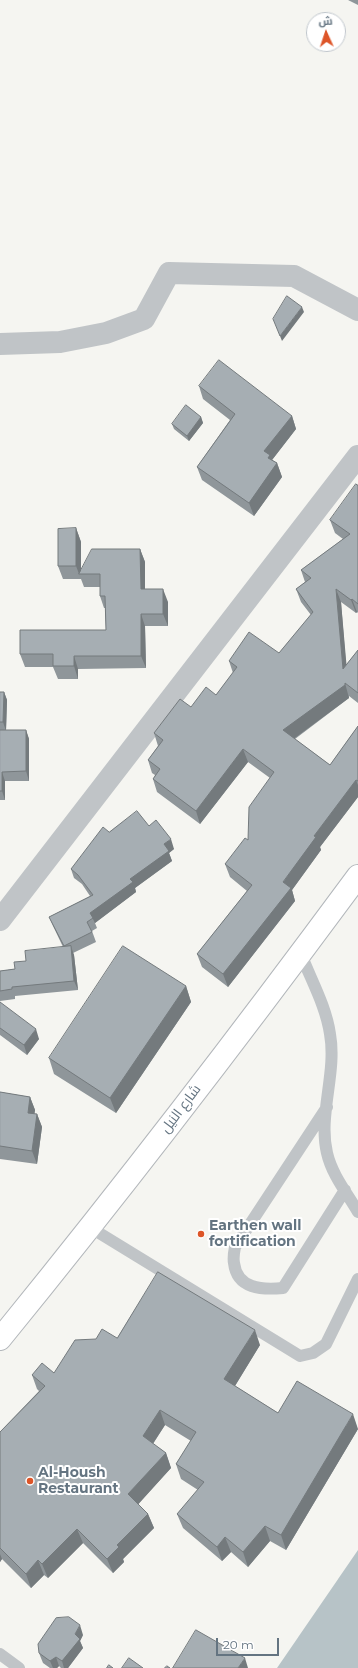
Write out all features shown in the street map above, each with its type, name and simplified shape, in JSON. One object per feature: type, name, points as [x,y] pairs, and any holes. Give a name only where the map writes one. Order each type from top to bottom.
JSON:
[{"type":"main road","name":"شارع النيل","points":[[0,1339],[91,1228],[301,954],[358,876]]},
{"type":"street","points":[[0,344],[60,342],[106,333],[144,319],[169,274],[294,276],[358,310]]},
{"type":"street","points":[[0,920],[358,456]]},
{"type":"lane","points":[[301,954],[326,1016],[331,1035],[332,1057],[325,1131],[327,1152],[332,1169],[358,1212]]},
{"type":"lane","points":[[327,1107],[235,1247],[234,1263],[238,1276],[248,1285],[263,1290],[283,1288],[345,1190]]},
{"type":"lane","points":[[91,1228],[300,1356],[313,1353],[326,1344],[358,1279]]},
{"type":"lane","points":[[0,1654],[19,1668]]},
{"type":"shaded area","points":[[358,1550],[358,1668],[277,1668]]},
{"type":"building","points":[[287,296],[302,307],[280,336],[273,319]]},
{"type":"building","points":[[219,360],[292,416],[264,451],[270,455],[268,458],[277,463],[249,503],[197,467],[235,414],[199,386]]},
{"type":"building","points":[[186,405],[201,417],[187,436],[172,424]]},
{"type":"building","points":[[356,484],[358,485],[358,604],[336,589],[343,669],[358,650],[358,693],[345,683],[345,685],[283,730],[330,765],[358,726],[358,781],[356,780],[314,836],[316,837],[283,882],[291,888],[223,974],[197,954],[252,885],[225,864],[245,838],[248,840],[249,807],[274,772],[243,749],[196,811],[153,779],[160,769],[148,760],[163,740],[154,733],[180,699],[191,707],[206,687],[216,695],[237,667],[229,661],[249,632],[279,653],[313,612],[296,589],[311,578],[301,570],[350,534],[330,520]]},
{"type":"building","points":[[76,528],[76,566],[58,566],[58,529]]},
{"type":"building","points":[[92,549],[140,549],[141,589],[163,589],[163,614],[141,614],[141,656],[74,656],[74,666],[53,666],[53,654],[20,654],[20,630],[106,630],[105,596],[100,596],[100,574],[79,574]]},
{"type":"building","points":[[0,692],[4,692],[3,722],[0,722]]},
{"type":"building","points":[[0,730],[26,730],[26,771],[2,772],[2,791],[0,791]]},
{"type":"building","points":[[137,811],[149,826],[156,820],[171,839],[164,844],[169,851],[130,879],[133,882],[90,913],[93,918],[87,922],[92,932],[64,946],[49,917],[93,895],[78,875],[71,869],[103,827],[109,832]]},
{"type":"building","points":[[71,946],[74,981],[12,987],[12,989],[0,991],[0,971],[15,969],[14,962],[26,961],[25,951]]},
{"type":"building","points":[[123,946],[186,986],[110,1098],[49,1058]]},
{"type":"building","points":[[0,1002],[36,1029],[24,1045],[0,1028]]},
{"type":"building","points":[[0,1092],[30,1097],[28,1113],[37,1114],[32,1151],[0,1146]]},
{"type":"building","points":[[158,1272],[255,1330],[224,1379],[278,1413],[297,1381],[353,1414],[281,1535],[265,1526],[243,1552],[225,1537],[217,1547],[177,1514],[204,1482],[176,1464],[196,1432],[160,1410],[143,1436],[166,1453],[128,1494],[148,1514],[117,1545],[119,1547],[107,1559],[77,1529],[42,1564],[38,1560],[26,1574],[0,1548],[0,1432],[45,1386],[32,1375],[42,1363],[54,1373],[75,1340],[96,1339],[102,1329],[117,1338]]},
{"type":"building","points":[[69,1617],[80,1625],[75,1634],[80,1639],[62,1661],[56,1657],[50,1661],[39,1653],[38,1644],[56,1618]]},
{"type":"building","points":[[196,1630],[245,1658],[238,1668],[173,1668]]},
{"type":"building","points":[[129,1658],[143,1668],[122,1668]]},
{"type":"place","name":"Earthen wall fortification","points":[[201,1234]]},
{"type":"place","name":"Al-Housh Restaurant","points":[[30,1481]]}]
